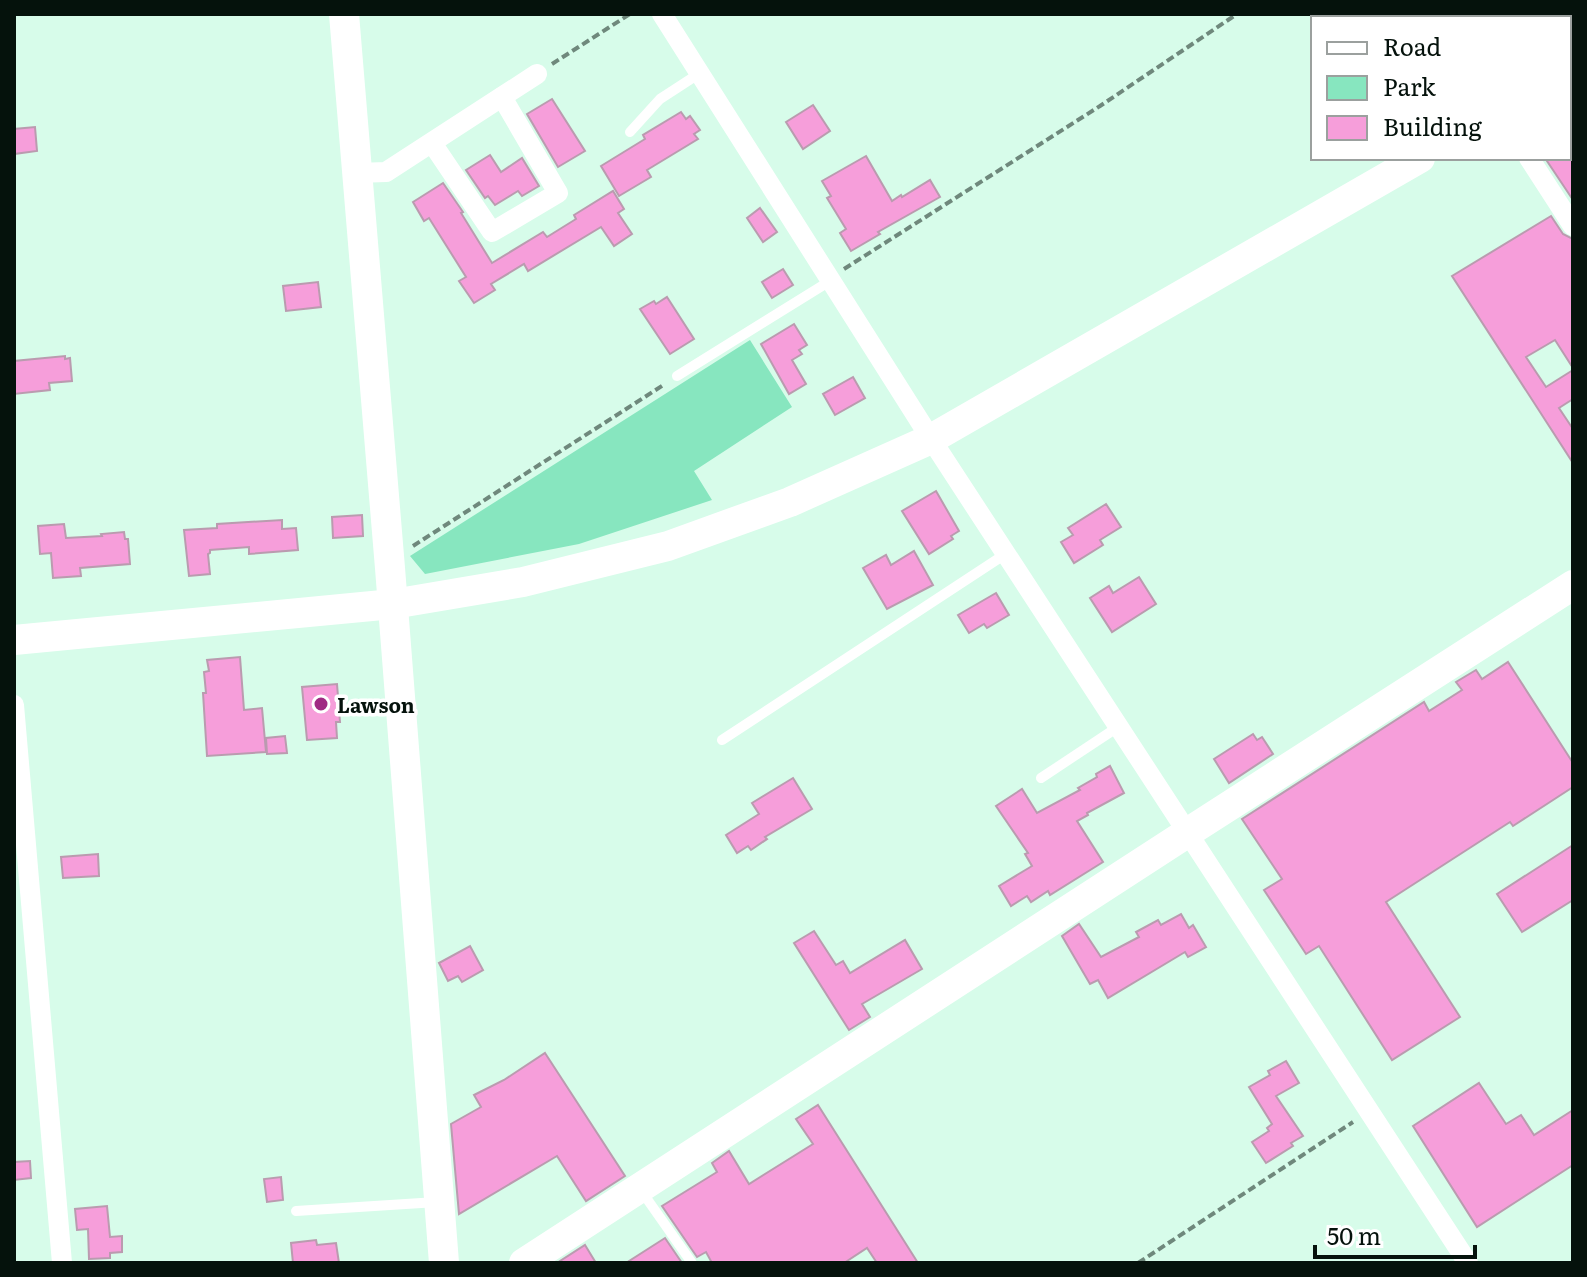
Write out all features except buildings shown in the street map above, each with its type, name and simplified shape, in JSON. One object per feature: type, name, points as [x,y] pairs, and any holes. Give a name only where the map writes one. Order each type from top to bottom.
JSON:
[{"type":"street","points":[[344,14],[444,1263]]},
{"type":"street","points":[[662,14],[931,439],[1468,1263]]},
{"type":"street","points":[[357,173],[386,172],[537,74]]},
{"type":"street","points":[[432,143],[492,232],[558,193],[502,97]]},
{"type":"street","points":[[14,640],[393,604],[523,582],[668,546],[790,502],[931,439],[1417,160]]},
{"type":"street","points":[[1530,160],[1573,226]]},
{"type":"street","points":[[524,1263],[1573,585]]},
{"type":"street","points":[[14,705],[62,1263]]},
{"type":"lane","points":[[630,132],[660,99],[700,73]]},
{"type":"lane","points":[[677,376],[829,280]]},
{"type":"lane","points":[[722,740],[1007,553]]},
{"type":"lane","points":[[1041,778],[1118,727]]},
{"type":"lane","points":[[640,1188],[692,1263]]},
{"type":"lane","points":[[296,1211],[439,1202]]},
{"type":"path","points":[[537,74],[630,14]]},
{"type":"path","points":[[829,280],[1237,14]]},
{"type":"path","points":[[389,556],[408,549],[677,376]]},
{"type":"path","points":[[1138,1263],[1368,1112]]},
{"type":"green space","points":[[750,340],[792,407],[694,471],[712,500],[579,544],[425,574],[410,556]]},
{"type":"place","name":"Lawson","points":[[321,704]]}]
